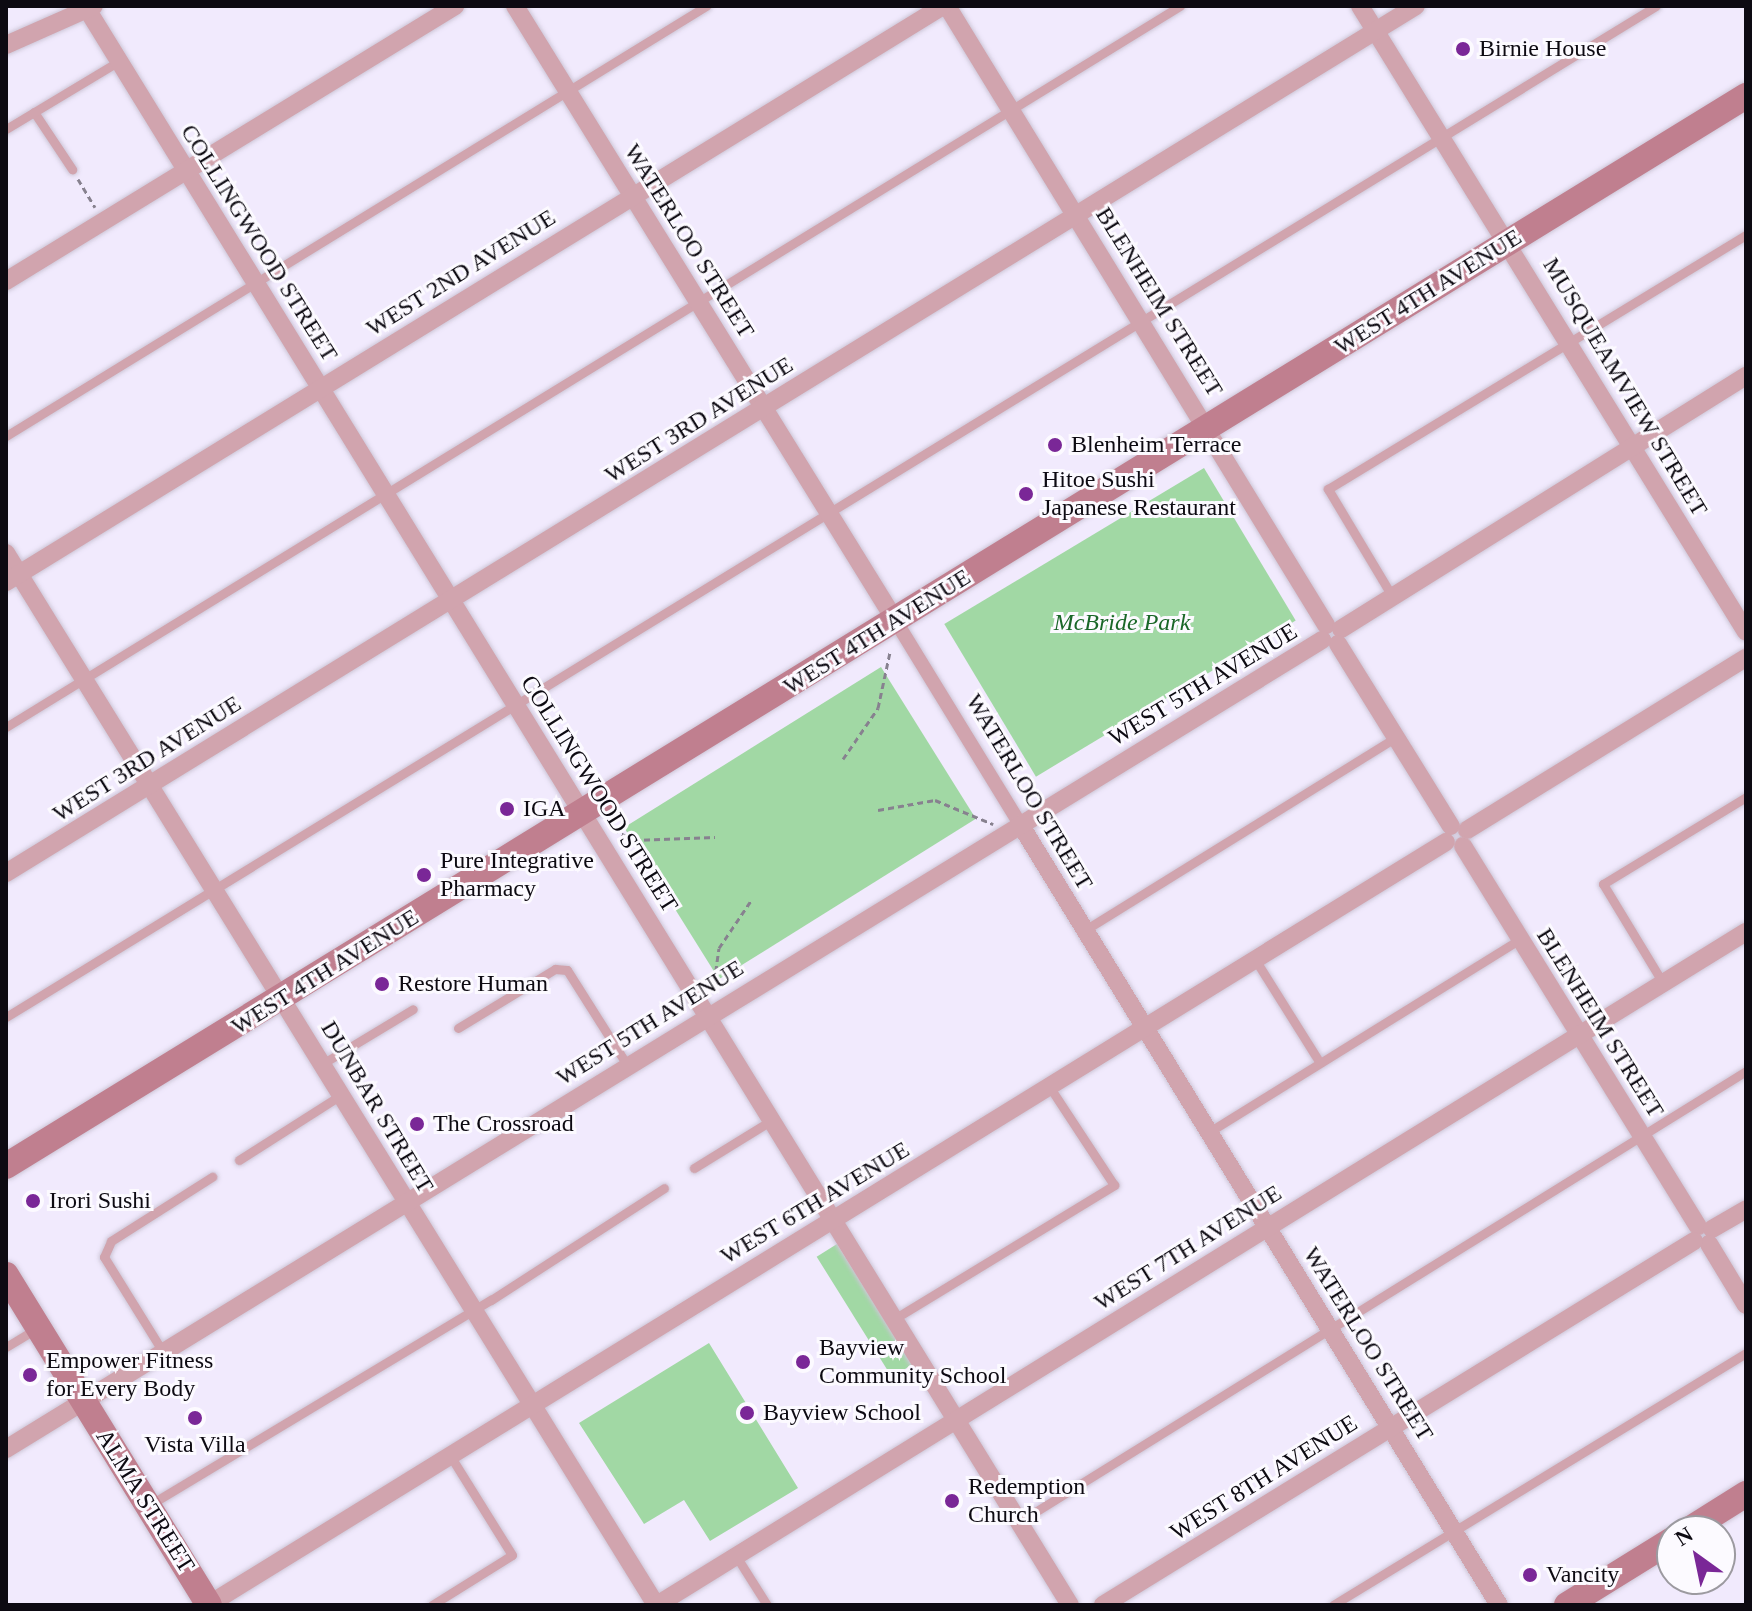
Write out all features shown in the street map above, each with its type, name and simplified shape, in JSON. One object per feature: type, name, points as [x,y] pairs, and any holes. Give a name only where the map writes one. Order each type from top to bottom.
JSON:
[{"type":"main road","name":"WEST 4TH AVENUE","points":[[6,1166],[1746,96]]},
{"type":"main road","name":"ALMA STREET","points":[[6,1275],[209,1605]]},
{"type":"main road","points":[[1713,1515],[1746,1494]]},
{"type":"main road","points":[[1567,1605],[1656,1550]]},
{"type":"street","points":[[6,281],[455,6]]},
{"type":"street","name":"WATERLOO STREET","points":[[515,6],[1499,1605]]},
{"type":"street","name":"BLENHEIM STREET","points":[[945,6],[1209,429],[1331,634],[1398,736],[1746,1305]]},
{"type":"street","name":"WEST 2ND AVENUE","points":[[12,578],[632,195],[945,6]]},
{"type":"street","name":"MUSQUEAMVIEW STREET","points":[[1360,6],[1746,632]]},
{"type":"street","name":"WEST 3RD AVENUE","points":[[6,873],[1416,6]]},
{"type":"street","points":[[6,45],[90,7]]},
{"type":"street","name":"COLLINGWOOD STREET","points":[[90,7],[119,61],[514,704],[710,1007],[772,1120],[1070,1605]]},
{"type":"street","name":"WEST 5TH AVENUE","points":[[6,1449],[627,1065],[710,1007],[1020,824],[1746,376]]},
{"type":"street","name":"DUNBAR STREET","points":[[6,553],[12,578],[84,679],[656,1605]]},
{"type":"street","name":"WEST 6TH AVENUE","points":[[209,1605],[1746,658]]},
{"type":"street","name":"WEST 7TH AVENUE","points":[[656,1605],[1746,932]]},
{"type":"street","name":"WEST 8TH AVENUE","points":[[1103,1605],[1746,1209]]},
{"type":"lane","points":[[6,436],[257,286],[706,6]]},
{"type":"lane","points":[[6,727],[383,492],[1180,6]]},
{"type":"lane","points":[[6,1017],[1656,6]]},
{"type":"lane","points":[[6,129],[119,61]]},
{"type":"lane","points":[[34,112],[72,169]]},
{"type":"lane","points":[[1392,596],[1328,489],[1746,235]]},
{"type":"lane","points":[[1085,930],[1398,736]]},
{"type":"lane","points":[[1663,983],[1603,884],[1746,797]]},
{"type":"lane","points":[[1209,1132],[1520,939]]},
{"type":"lane","points":[[1256,961],[1320,1063]]},
{"type":"lane","points":[[458,1028],[555,969],[567,970],[627,1065]]},
{"type":"lane","points":[[322,1064],[413,1009]]},
{"type":"lane","points":[[1019,1522],[1332,1332],[1746,1071]]},
{"type":"lane","points":[[894,1319],[1114,1185],[1051,1089]]},
{"type":"lane","points":[[239,1160],[341,1095]]},
{"type":"lane","points":[[694,1168],[772,1120]]},
{"type":"lane","points":[[163,1352],[104,1257],[111,1241],[212,1177]]},
{"type":"lane","points":[[148,1506],[474,1309],[664,1188]]},
{"type":"lane","points":[[6,1347],[38,1327]]},
{"type":"lane","points":[[1333,1605],[1746,1353]]},
{"type":"lane","points":[[432,1605],[512,1555],[451,1457]]},
{"type":"lane","points":[[736,1556],[767,1605]]},
{"type":"path","points":[[72,169],[97,210]]},
{"type":"path","points":[[843,759],[878,708],[890,652]]},
{"type":"path","points":[[878,810],[935,800],[995,824]]},
{"type":"path","points":[[607,826],[634,840],[715,837]]},
{"type":"path","points":[[710,1007],[719,948],[752,899]]},
{"type":"green space","name":"McBride Park","points":[[1204,468],[1296,621],[1036,777],[944,624]]},
{"type":"green space","points":[[881,667],[976,819],[719,979],[624,828]]},
{"type":"green space","points":[[837,1244],[912,1364],[892,1377],[817,1257]]},
{"type":"green space","points":[[709,1343],[798,1488],[710,1541],[684,1500],[644,1524],[579,1423]]},
{"type":"place","name":"Birnie House","points":[[1463,49]]},
{"type":"place","name":"Blenheim Terrace","points":[[1055,445]]},
{"type":"place","name":"Hitoe Sushi Japanese Restaurant","points":[[1026,494]]},
{"type":"place","name":"IGA","points":[[507,809]]},
{"type":"place","name":"Pure Integrative Pharmacy","points":[[424,875]]},
{"type":"place","name":"Restore Human","points":[[382,984]]},
{"type":"place","name":"The Crossroad","points":[[417,1124]]},
{"type":"place","name":"Irori Sushi","points":[[33,1201]]},
{"type":"place","name":"Bayview Community School","points":[[803,1362]]},
{"type":"place","name":"Empower Fitness for Every Body","points":[[30,1375]]},
{"type":"place","name":"Bayview School","points":[[747,1413]]},
{"type":"place","name":"Vista Villa","points":[[195,1418]]},
{"type":"place","name":"Redemption Church","points":[[952,1501]]},
{"type":"place","name":"Vancity","points":[[1530,1575]]}]
